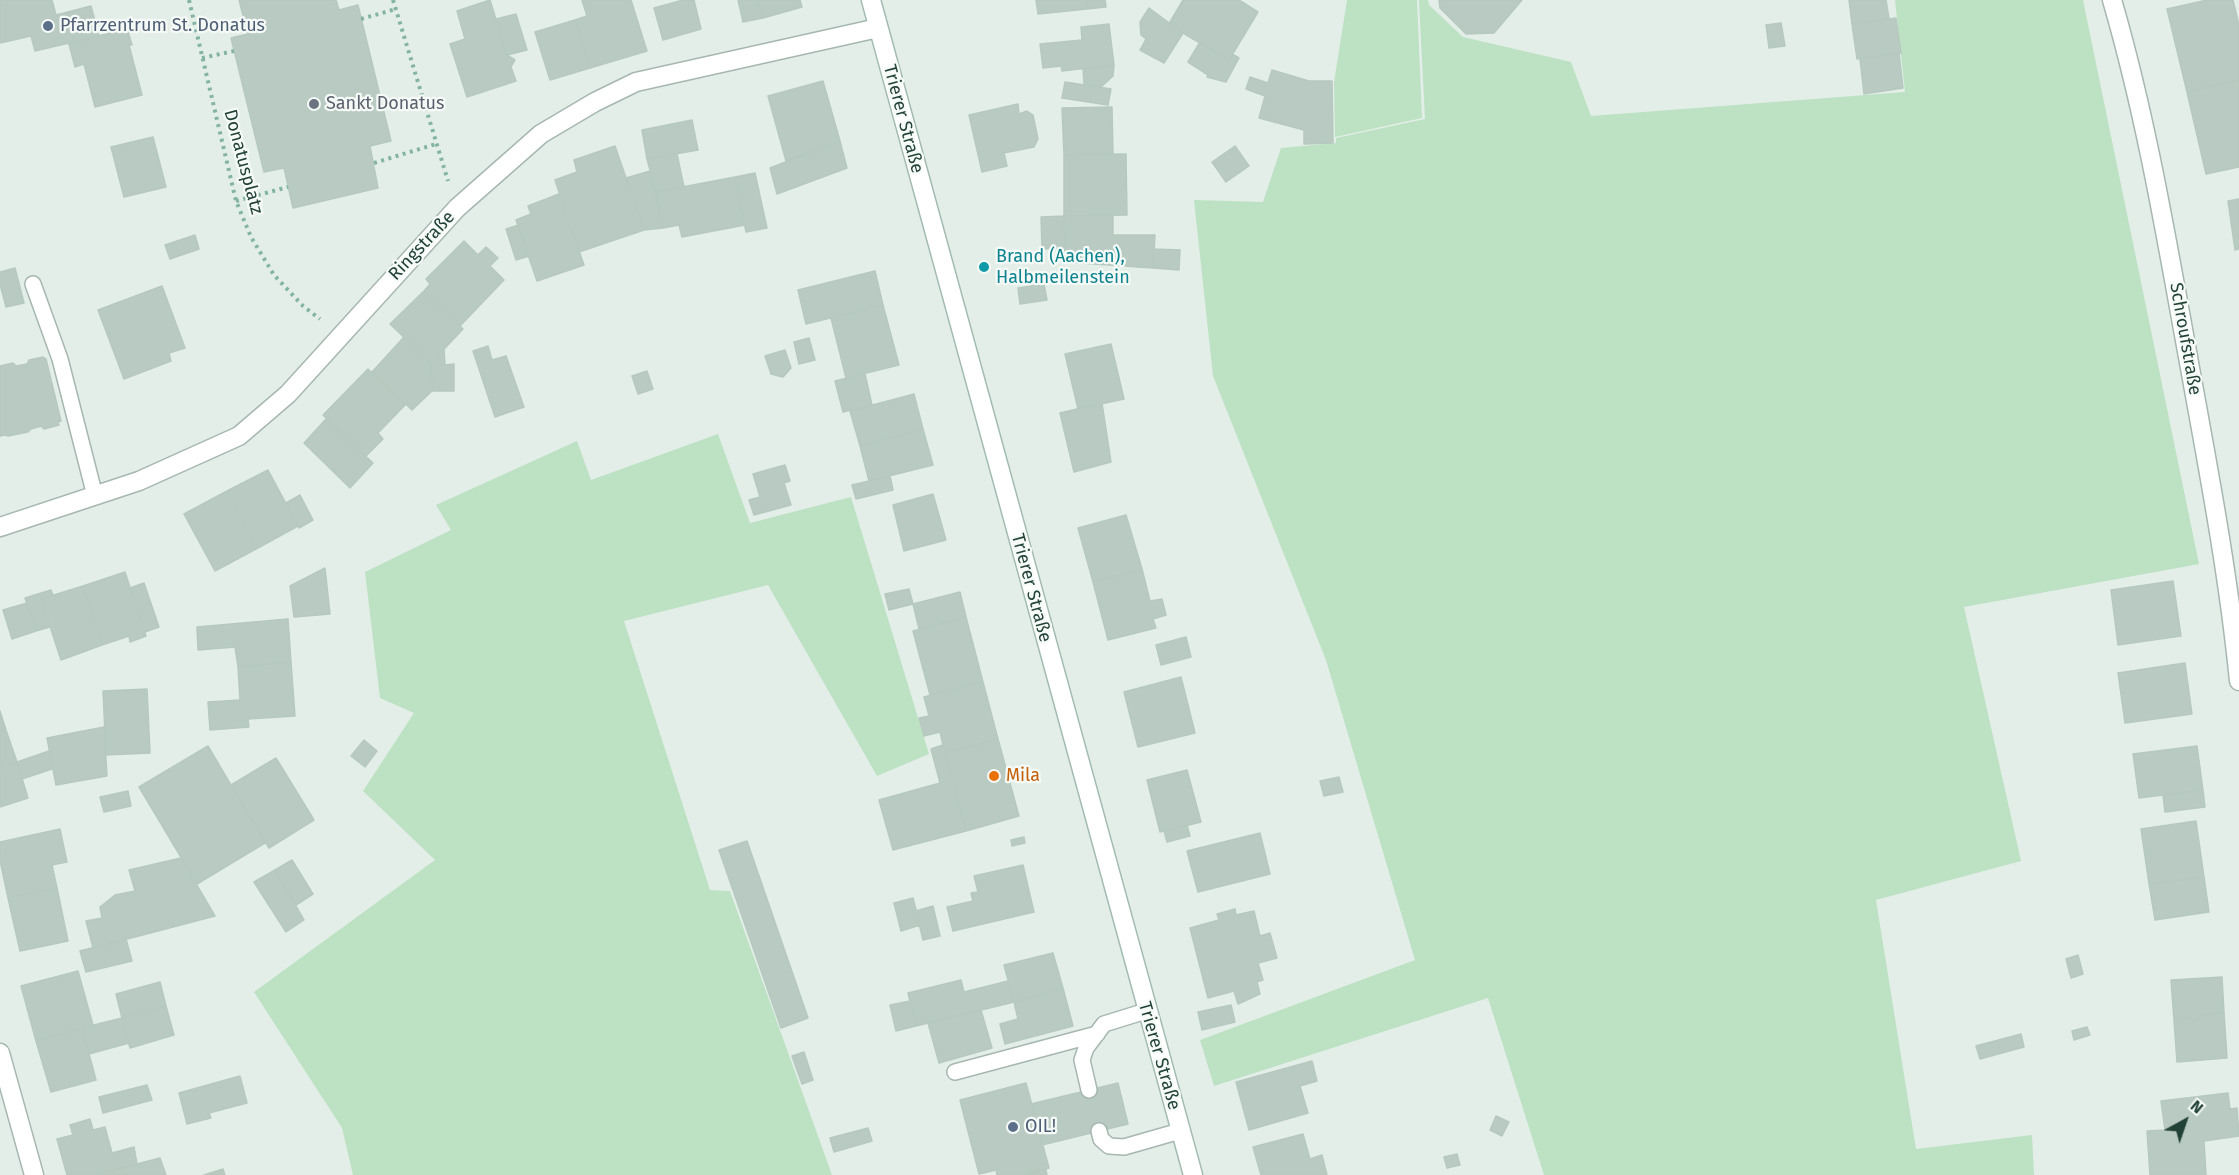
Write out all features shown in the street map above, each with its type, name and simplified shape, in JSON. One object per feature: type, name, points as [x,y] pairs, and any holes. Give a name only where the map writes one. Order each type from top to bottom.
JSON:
[{"type":"street","name":"Trierer Straße","points":[[871,0],[1192,1175]]},
{"type":"street","name":"Schroufstraße","points":[[2112,0],[2124,43],[2165,232],[2237,644],[2239,681]]},
{"type":"street","name":"Ringstraße","points":[[0,526],[140,481],[239,436],[288,394],[457,208],[541,134],[595,102],[636,82],[878,28]]},
{"type":"street","points":[[0,1053],[34,1175]]},
{"type":"lane","points":[[33,284],[60,359],[95,496]]},
{"type":"lane","points":[[1089,1090],[1082,1060],[1086,1048],[1104,1024],[1146,1011]]},
{"type":"lane","points":[[955,1072],[1097,1034]]},
{"type":"lane","points":[[1099,1131],[1101,1139],[1108,1146],[1124,1147],[1180,1131]]},
{"type":"path","name":"Donatusplatz","points":[[189,0],[236,201],[251,237],[274,274],[303,306],[340,335]]},
{"type":"path","points":[[393,0],[457,208]]},
{"type":"path","points":[[361,18],[396,9]]},
{"type":"path","points":[[202,58],[234,51]]},
{"type":"path","points":[[374,163],[436,144]]},
{"type":"path","points":[[236,201],[288,188]]},
{"type":"green space","points":[[1347,0],[1417,0],[1422,118],[1335,137],[1334,82]]},
{"type":"green space","points":[[1419,0],[1428,0],[1429,5],[1463,37],[1571,62],[1591,116],[1905,92],[1895,0],[2083,0],[2199,564],[1964,607],[2021,861],[1876,900],[1916,1149],[2032,1135],[2034,1175],[1544,1175],[1488,998],[1214,1086],[1200,1040],[1415,960],[1326,660],[1213,376],[1194,200],[1263,202],[1281,148],[1336,143],[1336,138],[1425,119]]},
{"type":"green space","points":[[718,434],[750,523],[851,497],[929,754],[877,776],[768,585],[624,621],[710,890],[730,891],[832,1175],[353,1175],[342,1128],[254,992],[435,860],[363,791],[414,713],[380,698],[365,572],[451,530],[436,505],[577,441],[591,480]]},
{"type":"building","name":"Pfarrzentrum St. Donatus","points":[[0,0],[52,0],[56,15],[91,6],[99,36],[35,51],[31,36],[0,43]]},
{"type":"building","name":"Sankt Donatus","points":[[239,0],[336,0],[339,10],[358,5],[391,141],[370,146],[378,188],[293,208],[284,168],[264,172],[231,38],[248,34]]},
{"type":"building","points":[[490,0],[507,55],[515,60],[511,67],[516,81],[467,97],[450,44],[465,39],[457,11]]},
{"type":"building","points":[[582,0],[631,0],[647,51],[590,68],[575,20],[587,16]]},
{"type":"building","points":[[683,0],[694,0],[701,29],[663,40],[654,8]]},
{"type":"building","points":[[738,0],[758,0],[763,18],[743,22]]},
{"type":"building","points":[[758,0],[800,0],[802,7],[763,18]]},
{"type":"building","points":[[1036,0],[1086,0],[1087,9],[1038,14]]},
{"type":"building","points":[[1086,0],[1105,0],[1106,7],[1087,9]]},
{"type":"building","points":[[1183,0],[1239,0],[1258,12],[1229,60],[1183,33],[1170,22]]},
{"type":"building","points":[[1439,0],[1522,0],[1494,33],[1466,34],[1440,8]]},
{"type":"building","points":[[1849,0],[1886,0],[1889,18],[1852,24]]},
{"type":"building","points":[[2207,0],[2233,0],[2239,25],[2239,80],[2187,92],[2167,9]]},
{"type":"building","points":[[1149,8],[1183,33],[1164,63],[1140,50],[1146,39],[1141,35],[1140,22]]},
{"type":"building","points":[[516,14],[527,50],[507,55],[496,19]]},
{"type":"building","points":[[1896,18],[1901,53],[1857,59],[1852,24]]},
{"type":"building","points":[[575,20],[590,68],[550,80],[535,32]]},
{"type":"building","points":[[1781,23],[1785,46],[1769,48],[1766,25]]},
{"type":"building","points":[[1109,24],[1114,65],[1062,71],[1061,66],[1043,68],[1040,44],[1082,40],[1081,27]]},
{"type":"building","points":[[127,28],[142,95],[95,107],[84,64],[75,67],[69,44]]},
{"type":"building","points":[[1200,42],[1229,60],[1232,54],[1239,58],[1226,82],[1207,77],[1208,75],[1188,62]]},
{"type":"building","points":[[1899,53],[1903,88],[1864,94],[1860,59]]},
{"type":"building","points":[[1114,65],[1113,76],[1101,87],[1084,84],[1083,68]]},
{"type":"building","points":[[1272,70],[1309,81],[1332,81],[1333,143],[1304,144],[1304,130],[1259,118],[1265,96],[1246,89],[1250,77],[1268,83]]},
{"type":"building","points":[[2239,80],[2239,167],[2206,174],[2187,92]]},
{"type":"building","points":[[823,81],[840,141],[786,161],[768,96]]},
{"type":"building","points":[[1065,82],[1111,89],[1108,105],[1062,98]]},
{"type":"building","points":[[1018,104],[1019,114],[1027,111],[1033,115],[1038,139],[1034,147],[1004,153],[1007,166],[982,172],[969,115]]},
{"type":"building","points":[[1112,107],[1113,154],[1064,155],[1062,108]]},
{"type":"building","points":[[692,120],[698,150],[647,159],[642,130]]},
{"type":"building","points":[[153,137],[166,187],[124,197],[111,147]]},
{"type":"building","points":[[840,141],[847,168],[777,194],[770,168]]},
{"type":"building","points":[[615,146],[644,230],[579,252],[555,180],[577,172],[574,160]]},
{"type":"building","points":[[1235,146],[1249,166],[1226,182],[1212,162]]},
{"type":"building","points":[[677,154],[684,187],[656,192],[647,159]]},
{"type":"building","points":[[1126,154],[1127,215],[1064,216],[1064,155]]},
{"type":"building","points":[[650,171],[663,228],[644,230],[626,178]]},
{"type":"building","points":[[755,173],[767,228],[746,232],[735,177]]},
{"type":"building","points":[[735,177],[745,225],[682,237],[679,225],[663,228],[656,192]]},
{"type":"building","points":[[559,194],[584,265],[537,281],[516,220],[531,214],[528,206]]},
{"type":"building","points":[[2239,199],[2239,249],[2235,250],[2228,201]]},
{"type":"building","points":[[1113,215],[1113,235],[1155,235],[1153,268],[1065,262],[1064,216]]},
{"type":"building","points":[[1064,216],[1065,248],[1042,249],[1041,217]]},
{"type":"building","points":[[519,225],[529,256],[516,260],[506,229]]},
{"type":"building","points":[[195,235],[199,249],[170,259],[165,245]]},
{"type":"building","points":[[464,241],[478,255],[486,247],[498,258],[490,266],[504,280],[460,326],[424,291],[430,284],[426,279]]},
{"type":"building","points":[[1154,249],[1180,250],[1179,270],[1153,268]]},
{"type":"building","points":[[15,268],[24,303],[6,307],[0,284],[0,272]]},
{"type":"building","points":[[875,271],[883,305],[806,324],[798,290]]},
{"type":"building","points":[[1044,284],[1047,300],[1020,304],[1018,288]]},
{"type":"building","points":[[162,286],[185,348],[169,353],[171,361],[124,379],[98,310]]},
{"type":"building","points":[[424,291],[463,329],[431,363],[390,324]]},
{"type":"building","points":[[883,305],[899,365],[846,378],[831,318]]},
{"type":"building","points":[[404,337],[431,363],[432,391],[412,410],[372,372]]},
{"type":"building","points":[[809,338],[815,360],[799,364],[794,342]]},
{"type":"building","points":[[1111,344],[1124,399],[1078,409],[1065,354]]},
{"type":"building","points":[[488,346],[492,360],[506,356],[524,407],[495,417],[473,351]]},
{"type":"building","points":[[444,349],[445,365],[454,364],[454,391],[432,391],[431,363]]},
{"type":"building","points":[[785,350],[791,368],[783,377],[771,374],[765,356]]},
{"type":"building","points":[[43,357],[46,359],[61,421],[58,422],[59,425],[44,429],[41,426],[28,432],[0,436],[0,366],[13,363],[16,366],[27,364],[29,360]]},
{"type":"building","points":[[368,369],[405,405],[378,433],[383,439],[366,456],[323,415]]},
{"type":"building","points":[[647,371],[653,389],[638,394],[632,376]]},
{"type":"building","points":[[865,374],[872,405],[843,412],[835,381]]},
{"type":"building","points":[[914,394],[923,429],[860,446],[850,411]]},
{"type":"building","points":[[1102,403],[1111,462],[1074,472],[1060,413]]},
{"type":"building","points":[[326,419],[373,463],[350,488],[304,443]]},
{"type":"building","points":[[923,429],[933,465],[869,481],[860,446]]},
{"type":"building","points":[[785,465],[790,481],[784,483],[791,505],[754,515],[749,500],[760,497],[753,474]]},
{"type":"building","points":[[268,470],[298,526],[256,549],[227,491]]},
{"type":"building","points":[[890,476],[893,490],[856,499],[852,485]]},
{"type":"building","points":[[227,491],[256,549],[215,571],[184,514]]},
{"type":"building","points":[[933,494],[946,540],[904,551],[893,505]]},
{"type":"building","points":[[300,495],[313,520],[299,528],[286,503]]},
{"type":"building","points":[[1126,515],[1142,569],[1093,582],[1078,528]]},
{"type":"building","points":[[325,568],[330,614],[294,617],[290,586]]},
{"type":"building","points":[[1142,569],[1150,601],[1162,599],[1166,615],[1153,619],[1156,628],[1108,640],[1093,582]]},
{"type":"building","points":[[125,572],[146,636],[130,642],[129,636],[102,645],[83,586]]},
{"type":"building","points":[[2173,581],[2181,636],[2118,645],[2111,590]]},
{"type":"building","points":[[144,583],[159,627],[145,632],[130,588]]},
{"type":"building","points":[[83,586],[102,645],[61,660],[41,599]]},
{"type":"building","points":[[909,589],[913,604],[889,610],[885,594]]},
{"type":"building","points":[[51,590],[53,595],[41,599],[50,627],[36,631],[25,598]]},
{"type":"building","points":[[960,592],[966,617],[919,629],[913,604]]},
{"type":"building","points":[[27,603],[36,631],[12,639],[3,610]]},
{"type":"building","points":[[966,617],[983,682],[930,695],[913,631]]},
{"type":"building","points":[[288,619],[291,662],[238,667],[235,647],[198,650],[197,627]]},
{"type":"building","points":[[1186,637],[1191,657],[1161,665],[1156,645]]},
{"type":"building","points":[[291,662],[295,716],[248,719],[249,727],[210,730],[208,702],[240,700],[238,667]]},
{"type":"building","points":[[2185,663],[2192,714],[2125,723],[2118,673]]},
{"type":"building","points":[[1181,677],[1195,733],[1138,747],[1124,692]]},
{"type":"building","points":[[983,682],[998,739],[945,753],[940,732],[924,736],[919,718],[929,716],[924,697]]},
{"type":"building","points":[[147,689],[150,753],[106,755],[103,691]]},
{"type":"building","points":[[0,711],[6,730],[0,732]]},
{"type":"building","points":[[104,727],[107,776],[56,785],[47,738]]},
{"type":"building","points":[[6,730],[17,762],[0,768],[0,732]]},
{"type":"building","points":[[998,739],[1019,816],[966,831],[945,753]]},
{"type":"building","points":[[364,740],[377,751],[365,767],[351,756]]},
{"type":"building","points":[[943,745],[966,831],[893,850],[879,800],[940,783],[931,749]]},
{"type":"building","points":[[208,746],[265,843],[197,884],[139,787]]},
{"type":"building","points":[[2197,746],[2203,790],[2139,798],[2133,754]]},
{"type":"building","points":[[49,751],[52,769],[22,779],[17,762]]},
{"type":"building","points":[[276,758],[314,820],[269,848],[231,785]]},
{"type":"building","points":[[17,762],[28,798],[0,807],[0,768]]},
{"type":"building","points":[[1187,770],[1201,822],[1160,832],[1147,780]]},
{"type":"building","points":[[1339,777],[1343,792],[1324,796],[1320,781]]},
{"type":"building","points":[[2203,790],[2205,807],[2165,812],[2163,795]]},
{"type":"building","points":[[128,791],[131,806],[104,812],[100,797]]},
{"type":"building","points":[[2196,821],[2204,877],[2149,884],[2141,829]]},
{"type":"building","points":[[1187,825],[1190,836],[1167,842],[1164,831]]},
{"type":"building","points":[[60,829],[67,862],[52,865],[57,888],[8,898],[0,860],[0,842]]},
{"type":"building","points":[[1260,833],[1270,874],[1198,892],[1187,851]]},
{"type":"building","points":[[1024,837],[1025,843],[1012,846],[1011,840]]},
{"type":"building","points":[[747,841],[808,1018],[781,1028],[719,850]]},
{"type":"building","points":[[181,858],[215,916],[93,948],[86,921],[102,918],[100,907],[115,895],[135,891],[129,870]]},
{"type":"building","points":[[292,860],[313,894],[296,905],[275,870]]},
{"type":"building","points":[[1023,865],[1034,912],[953,931],[947,907],[973,901],[971,893],[978,892],[974,876]]},
{"type":"building","points":[[275,870],[304,920],[286,932],[254,882]]},
{"type":"building","points":[[2204,877],[2209,912],[2155,920],[2149,884]]},
{"type":"building","points":[[57,888],[68,941],[20,951],[8,898]]},
{"type":"building","points":[[913,898],[920,925],[901,931],[894,903]]},
{"type":"building","points":[[933,906],[940,936],[923,940],[916,911]]},
{"type":"building","points":[[1235,909],[1236,915],[1254,911],[1260,936],[1270,933],[1277,958],[1258,963],[1263,980],[1257,982],[1260,994],[1238,1004],[1234,991],[1208,998],[1190,928],[1219,920],[1217,914]]},
{"type":"building","points":[[126,939],[132,961],[86,972],[80,951]]},
{"type":"building","points":[[1053,953],[1063,988],[1014,1002],[1004,965]]},
{"type":"building","points":[[2078,955],[2083,974],[2071,978],[2066,959]]},
{"type":"building","points":[[78,971],[93,1025],[36,1041],[21,986]]},
{"type":"building","points":[[2222,977],[2224,1013],[2199,1015],[2199,1019],[2174,1020],[2171,980]]},
{"type":"building","points":[[961,980],[964,992],[1008,981],[1014,1002],[916,1026],[908,993]]},
{"type":"building","points":[[160,982],[166,1006],[122,1018],[116,994]]},
{"type":"building","points":[[1063,988],[1073,1026],[1005,1044],[1000,1024],[1018,1019],[1014,1002]]},
{"type":"building","points":[[910,1001],[916,1026],[896,1031],[890,1005]]},
{"type":"building","points":[[1231,1005],[1235,1022],[1202,1030],[1198,1012]]},
{"type":"building","points":[[166,1006],[174,1035],[130,1048],[122,1018]]},
{"type":"building","points":[[981,1010],[992,1048],[939,1063],[928,1023]]},
{"type":"building","points":[[2224,1013],[2227,1058],[2177,1062],[2174,1020],[2199,1019],[2199,1015]]},
{"type":"building","points":[[122,1018],[129,1043],[89,1054],[82,1028]]},
{"type":"building","points":[[2087,1027],[2090,1035],[2074,1040],[2072,1031]]},
{"type":"building","points":[[82,1028],[96,1080],[51,1092],[36,1041]]},
{"type":"building","points":[[2021,1034],[2024,1047],[1980,1059],[1976,1046]]},
{"type":"building","points":[[804,1052],[813,1080],[802,1084],[792,1056]]},
{"type":"building","points":[[1312,1061],[1317,1081],[1300,1086],[1308,1113],[1249,1130],[1236,1082]]},
{"type":"building","points":[[240,1076],[247,1103],[209,1113],[211,1118],[187,1124],[179,1093]]},
{"type":"building","points":[[1026,1083],[1049,1168],[1024,1175],[997,1175],[996,1170],[979,1174],[960,1100]]},
{"type":"building","points":[[1118,1083],[1128,1124],[1042,1145],[1031,1104]]},
{"type":"building","points":[[147,1085],[152,1100],[103,1113],[99,1097]]},
{"type":"building","points":[[2228,1093],[2230,1109],[2237,1108],[2239,1136],[2204,1141],[2206,1175],[2150,1175],[2147,1131],[2165,1130],[2161,1101]]},
{"type":"building","points":[[1496,1116],[1509,1122],[1502,1136],[1490,1130]]},
{"type":"building","points":[[90,1119],[93,1130],[105,1127],[112,1153],[134,1147],[137,1164],[95,1175],[67,1175],[57,1139],[73,1135],[70,1125]]},
{"type":"building","points":[[868,1128],[872,1141],[834,1152],[830,1138]]},
{"type":"building","points":[[1303,1134],[1310,1159],[1322,1155],[1327,1175],[1261,1175],[1253,1147]]},
{"type":"building","points":[[1457,1154],[1460,1165],[1447,1168],[1444,1157]]},
{"type":"building","points":[[160,1158],[166,1175],[95,1175],[137,1164]]},
{"type":"building","points":[[223,1169],[225,1175],[204,1175]]},
{"type":"building","points":[[1046,1170],[1047,1175],[1024,1175]]},
{"type":"place","name":"Pfarrzentrum St. Donatus","points":[[48,26]]},
{"type":"place","name":"Sankt Donatus","points":[[314,104]]},
{"type":"place","name":"Brand (Aachen), Halbmeilenstein","points":[[984,267]]},
{"type":"place","name":"Mila","points":[[994,776]]},
{"type":"place","name":"OIL!","points":[[1013,1127]]}]
